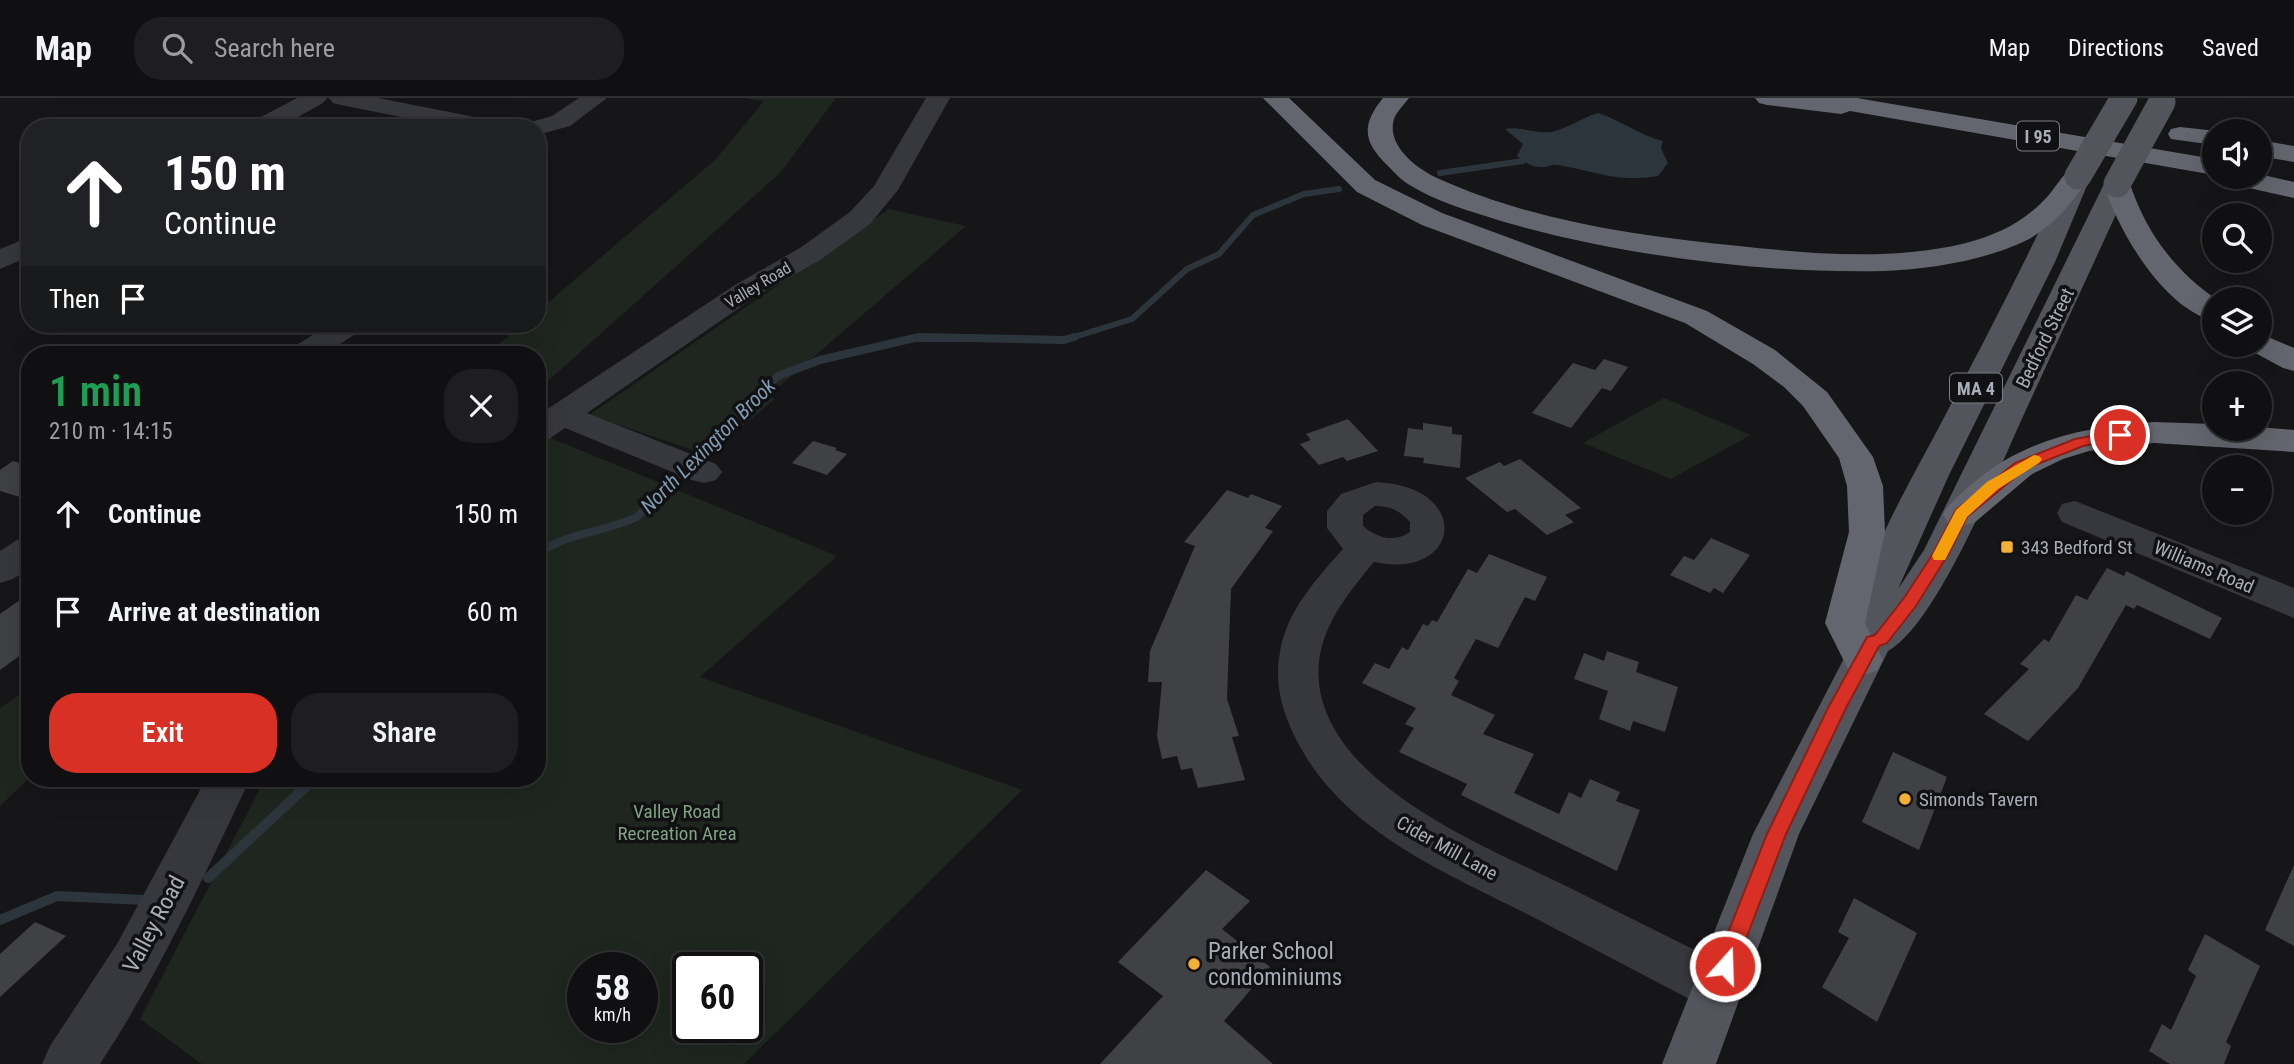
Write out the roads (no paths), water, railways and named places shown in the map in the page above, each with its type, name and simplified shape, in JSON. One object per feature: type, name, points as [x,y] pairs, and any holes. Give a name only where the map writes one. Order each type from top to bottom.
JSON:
[{"type":"highway","points":[[1275,98],[1366,186],[1391,200],[1432,219],[1696,317],[1764,357],[1795,380],[1836,426],[1856,457],[1865,486],[1867,532],[1845,623],[1868,651]]},
{"type":"highway","points":[[1397,98],[1383,112],[1380,121],[1382,143],[1400,169],[1448,197],[1485,209],[1565,228],[1726,254],[1805,261],[1884,262],[1977,248],[2013,236],[2036,223],[2078,176]]},
{"type":"highway","points":[[1767,98],[1919,116]]},
{"type":"highway","name":"I 95","points":[[1816,98],[2202,166]]},
{"type":"highway","name":"I 95","points":[[2080,117],[2202,137]]},
{"type":"highway","points":[[2272,143],[2294,146]]},
{"type":"highway","points":[[2272,150],[2294,154]]},
{"type":"highway","points":[[2272,177],[2294,181]]},
{"type":"highway","points":[[2117,184],[2122,204],[2149,250],[2170,277],[2202,302]]},
{"type":"highway","points":[[2272,185],[2294,190]]},
{"type":"highway","points":[[2272,349],[2294,360]]},
{"type":"highway","points":[[1961,514],[2020,466],[2080,442],[2120,435],[2164,433],[2294,441]]},
{"type":"main road","name":"Bedford Street","points":[[1868,651],[1868,632],[1874,600],[1931,475],[2041,262],[2078,176],[2124,98]]},
{"type":"main road","name":"Bedford Street","points":[[1689,1064],[1756,881],[1787,811],[1868,651],[1910,602],[1941,553],[2117,184],[2163,100]]},
{"type":"street","points":[[276,119],[315,98]]},
{"type":"street","points":[[341,98],[449,119]]},
{"type":"street","points":[[546,125],[561,121],[595,98]]},
{"type":"street","name":"Valley Road","points":[[550,424],[739,295],[810,254],[860,218],[885,190],[937,98]]},
{"type":"street","points":[[0,260],[21,250]]},
{"type":"street","points":[[317,346],[336,333]]},
{"type":"street","points":[[550,424],[689,467]]},
{"type":"street","name":"Williams Road","points":[[2076,513],[2294,604]]},
{"type":"street","points":[[0,532],[21,538]]},
{"type":"street","name":"Cider Mill Lane","points":[[1366,546],[1313,615],[1301,651],[1299,679],[1306,712],[1320,744],[1341,773],[1388,816],[1422,837],[1717,987]]},
{"type":"street","points":[[0,570],[21,555]]},
{"type":"street","name":"Valley Road","points":[[69,1064],[95,1028],[166,904],[224,787]]},
{"type":"waterway","name":"North Lexington Brook","points":[[1440,173],[1523,161]]},
{"type":"waterway","name":"North Lexington Brook","points":[[1068,339],[1132,319],[1187,269],[1219,254],[1253,215],[1304,194],[1339,189]]},
{"type":"waterway","name":"North Lexington Brook","points":[[546,548],[637,517],[778,376],[820,360],[919,337],[1064,340],[1074,337]]},
{"type":"waterway","name":"North Lexington Brook","points":[[912,339],[999,339]]},
{"type":"waterway","name":"North Lexington Brook","points":[[208,878],[305,787]]},
{"type":"waterway","name":"North Lexington Brook","points":[[0,920],[57,896],[145,900]]},
{"type":"place","name":"343 Bedford St","points":[[2007,547]]},
{"type":"place","name":"Simonds Tavern","points":[[1905,799]]},
{"type":"place","name":"Parker School condominiums","points":[[1194,964]]},
{"type":"park label","name":"Valley Road Recreation Area","points":[[677,822]]}]
